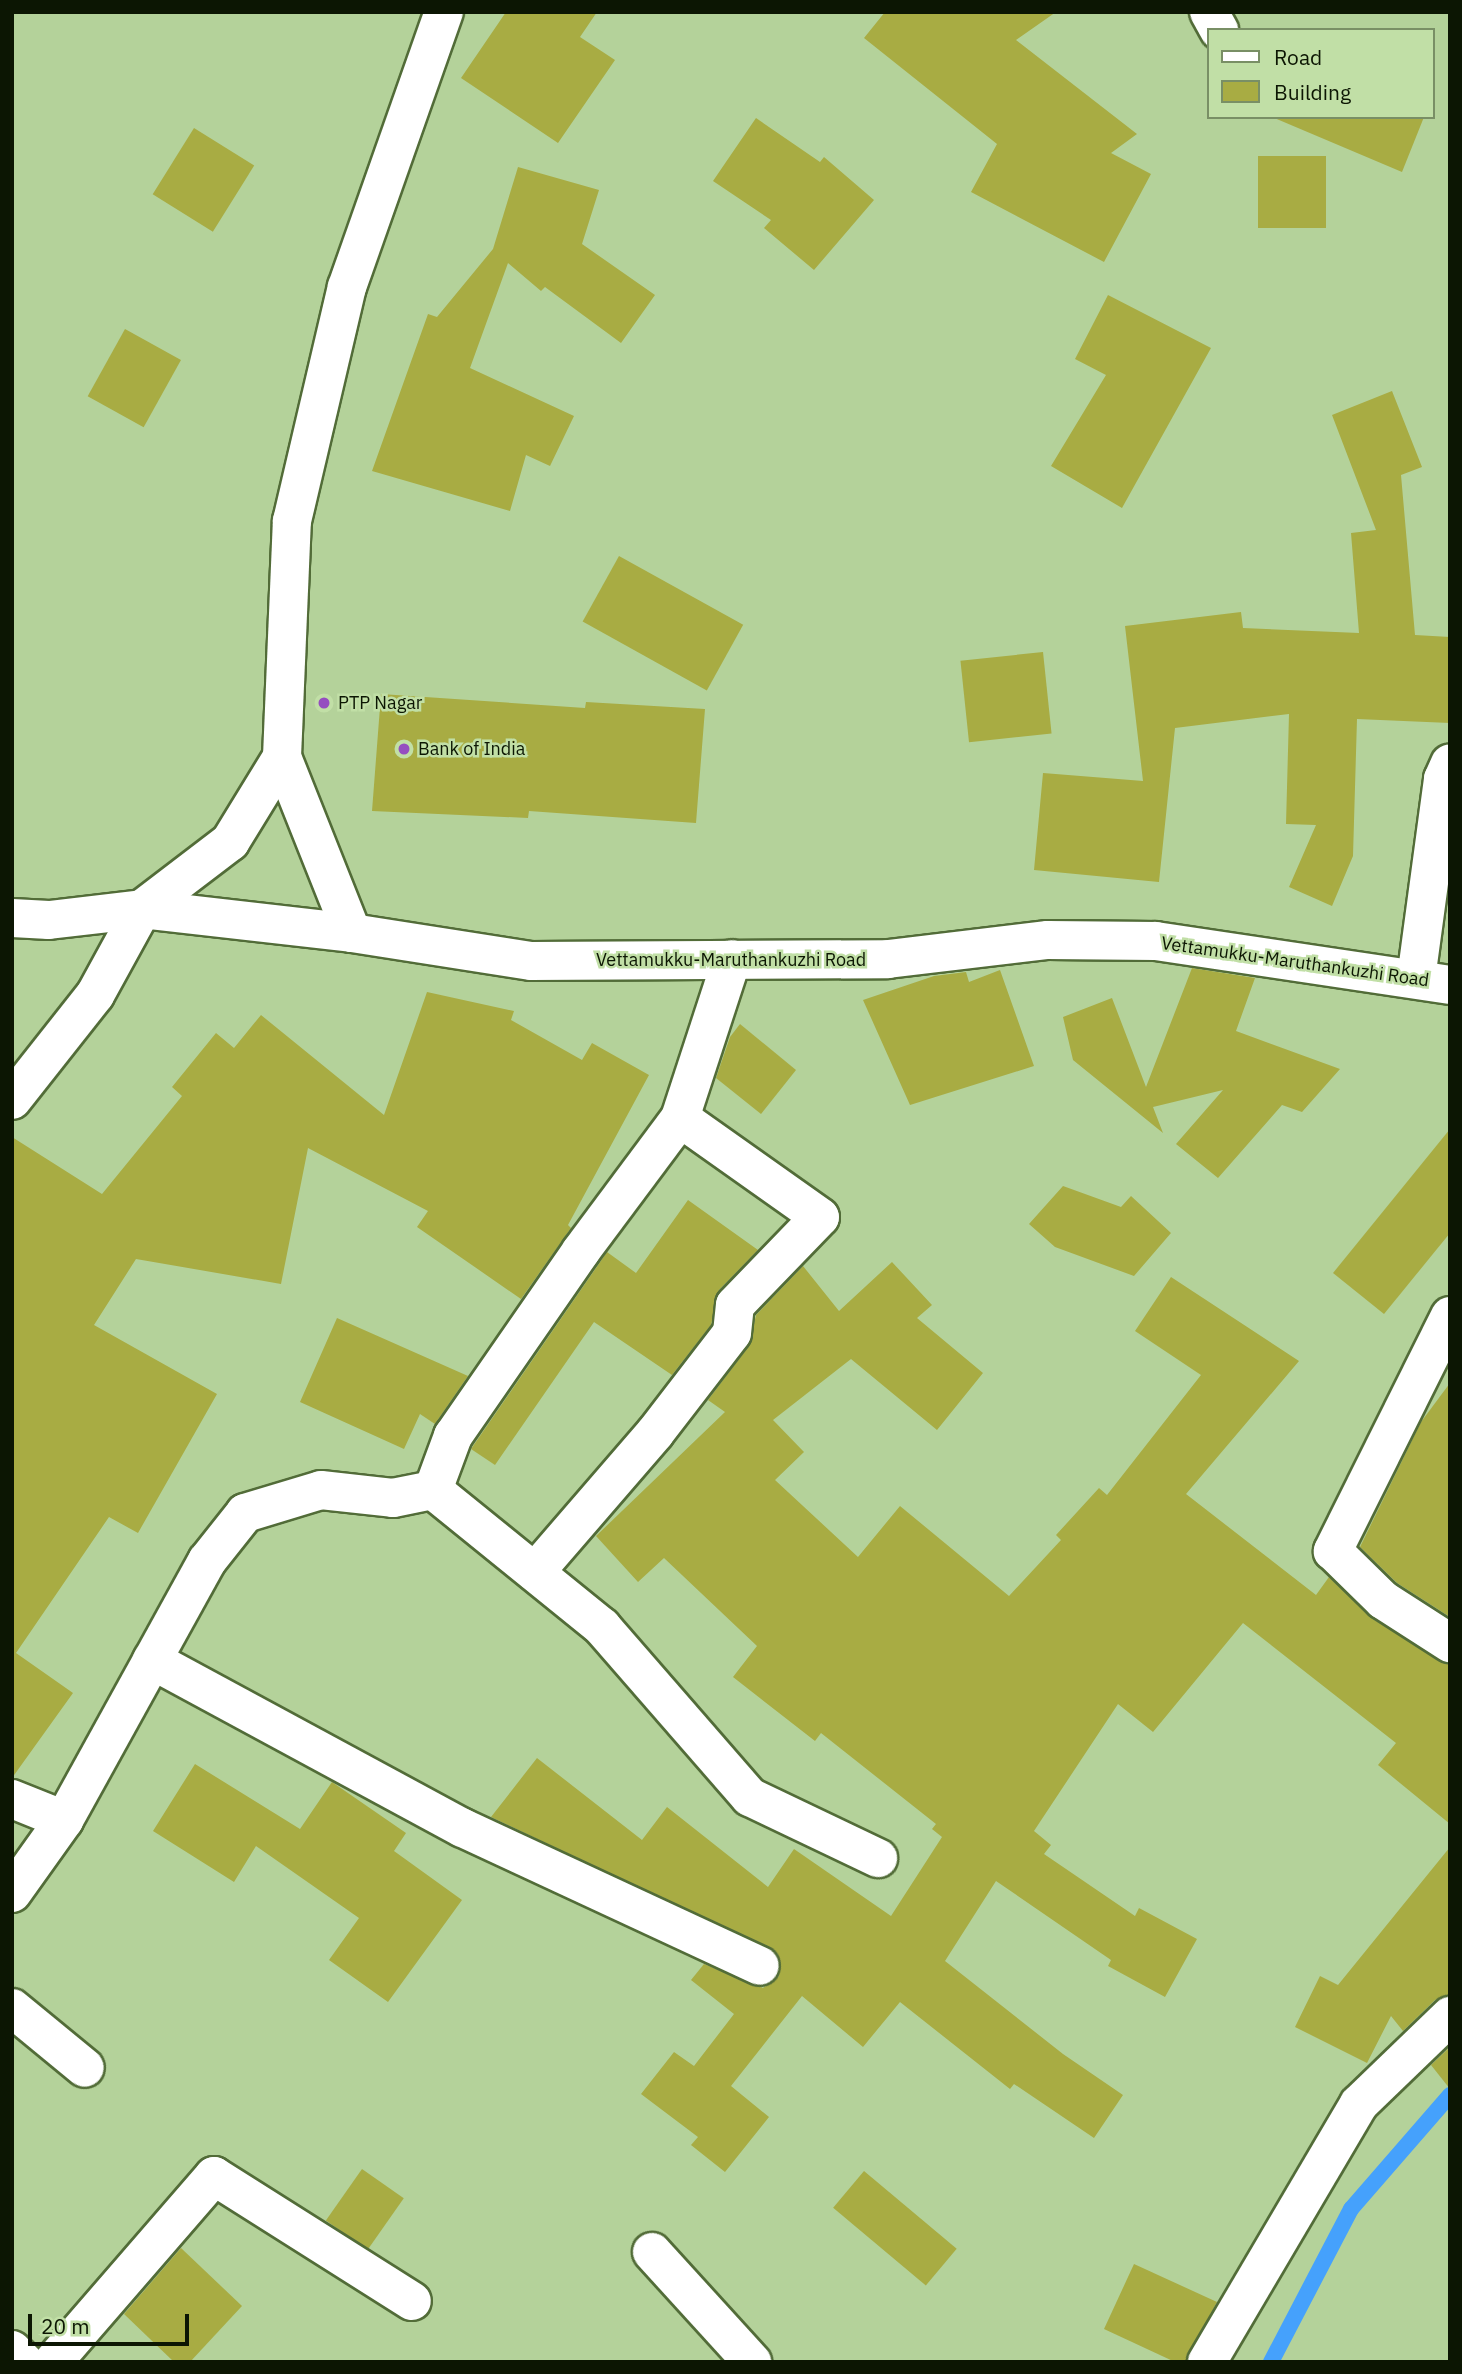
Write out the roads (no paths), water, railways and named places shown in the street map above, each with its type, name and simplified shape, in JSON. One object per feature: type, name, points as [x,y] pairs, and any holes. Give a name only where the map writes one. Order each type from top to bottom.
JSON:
[{"type":"street","points":[[352,933],[282,757],[292,521],[347,287],[444,12]]},
{"type":"street","points":[[1209,12],[1218,28]]},
{"type":"street","points":[[12,1100],[95,995],[142,909],[230,842],[282,757]]},
{"type":"street","points":[[1433,982],[1443,779],[1450,763]]},
{"type":"street","name":"Vettamukku-Maruthankuzhi Road","points":[[12,918],[49,920],[142,909],[352,933],[531,961],[888,959],[1048,940],[1156,941],[1433,982]]},
{"type":"street","points":[[433,1490],[453,1436],[581,1251],[680,1118],[732,959]]},
{"type":"street","points":[[535,1572],[655,1433],[732,1333],[735,1306],[820,1217],[680,1118]]},
{"type":"street","points":[[1450,1317],[1333,1552],[1382,1600],[1450,1643]]},
{"type":"street","points":[[12,1893],[64,1820],[207,1561],[245,1513],[321,1490],[393,1498],[433,1490]]},
{"type":"street","points":[[433,1490],[603,1627],[750,1797],[878,1858]]},
{"type":"street","points":[[152,1660],[463,1828],[760,1966]]},
{"type":"street","points":[[12,1799],[64,1820]]},
{"type":"street","points":[[12,2008],[85,2068]]},
{"type":"street","points":[[1207,2362],[1359,2104],[1450,2016]]},
{"type":"street","points":[[53,2362],[214,2176],[412,2301]]},
{"type":"street","points":[[652,2252],[752,2362]]},
{"type":"street","points":[[12,2350],[24,2362]]},
{"type":"waterway","points":[[1271,2362],[1351,2209],[1450,2095]]},
{"type":"place","name":"PTP Nagar","points":[[324,703]]},
{"type":"place","name":"Bank of India","points":[[404,749]]}]
